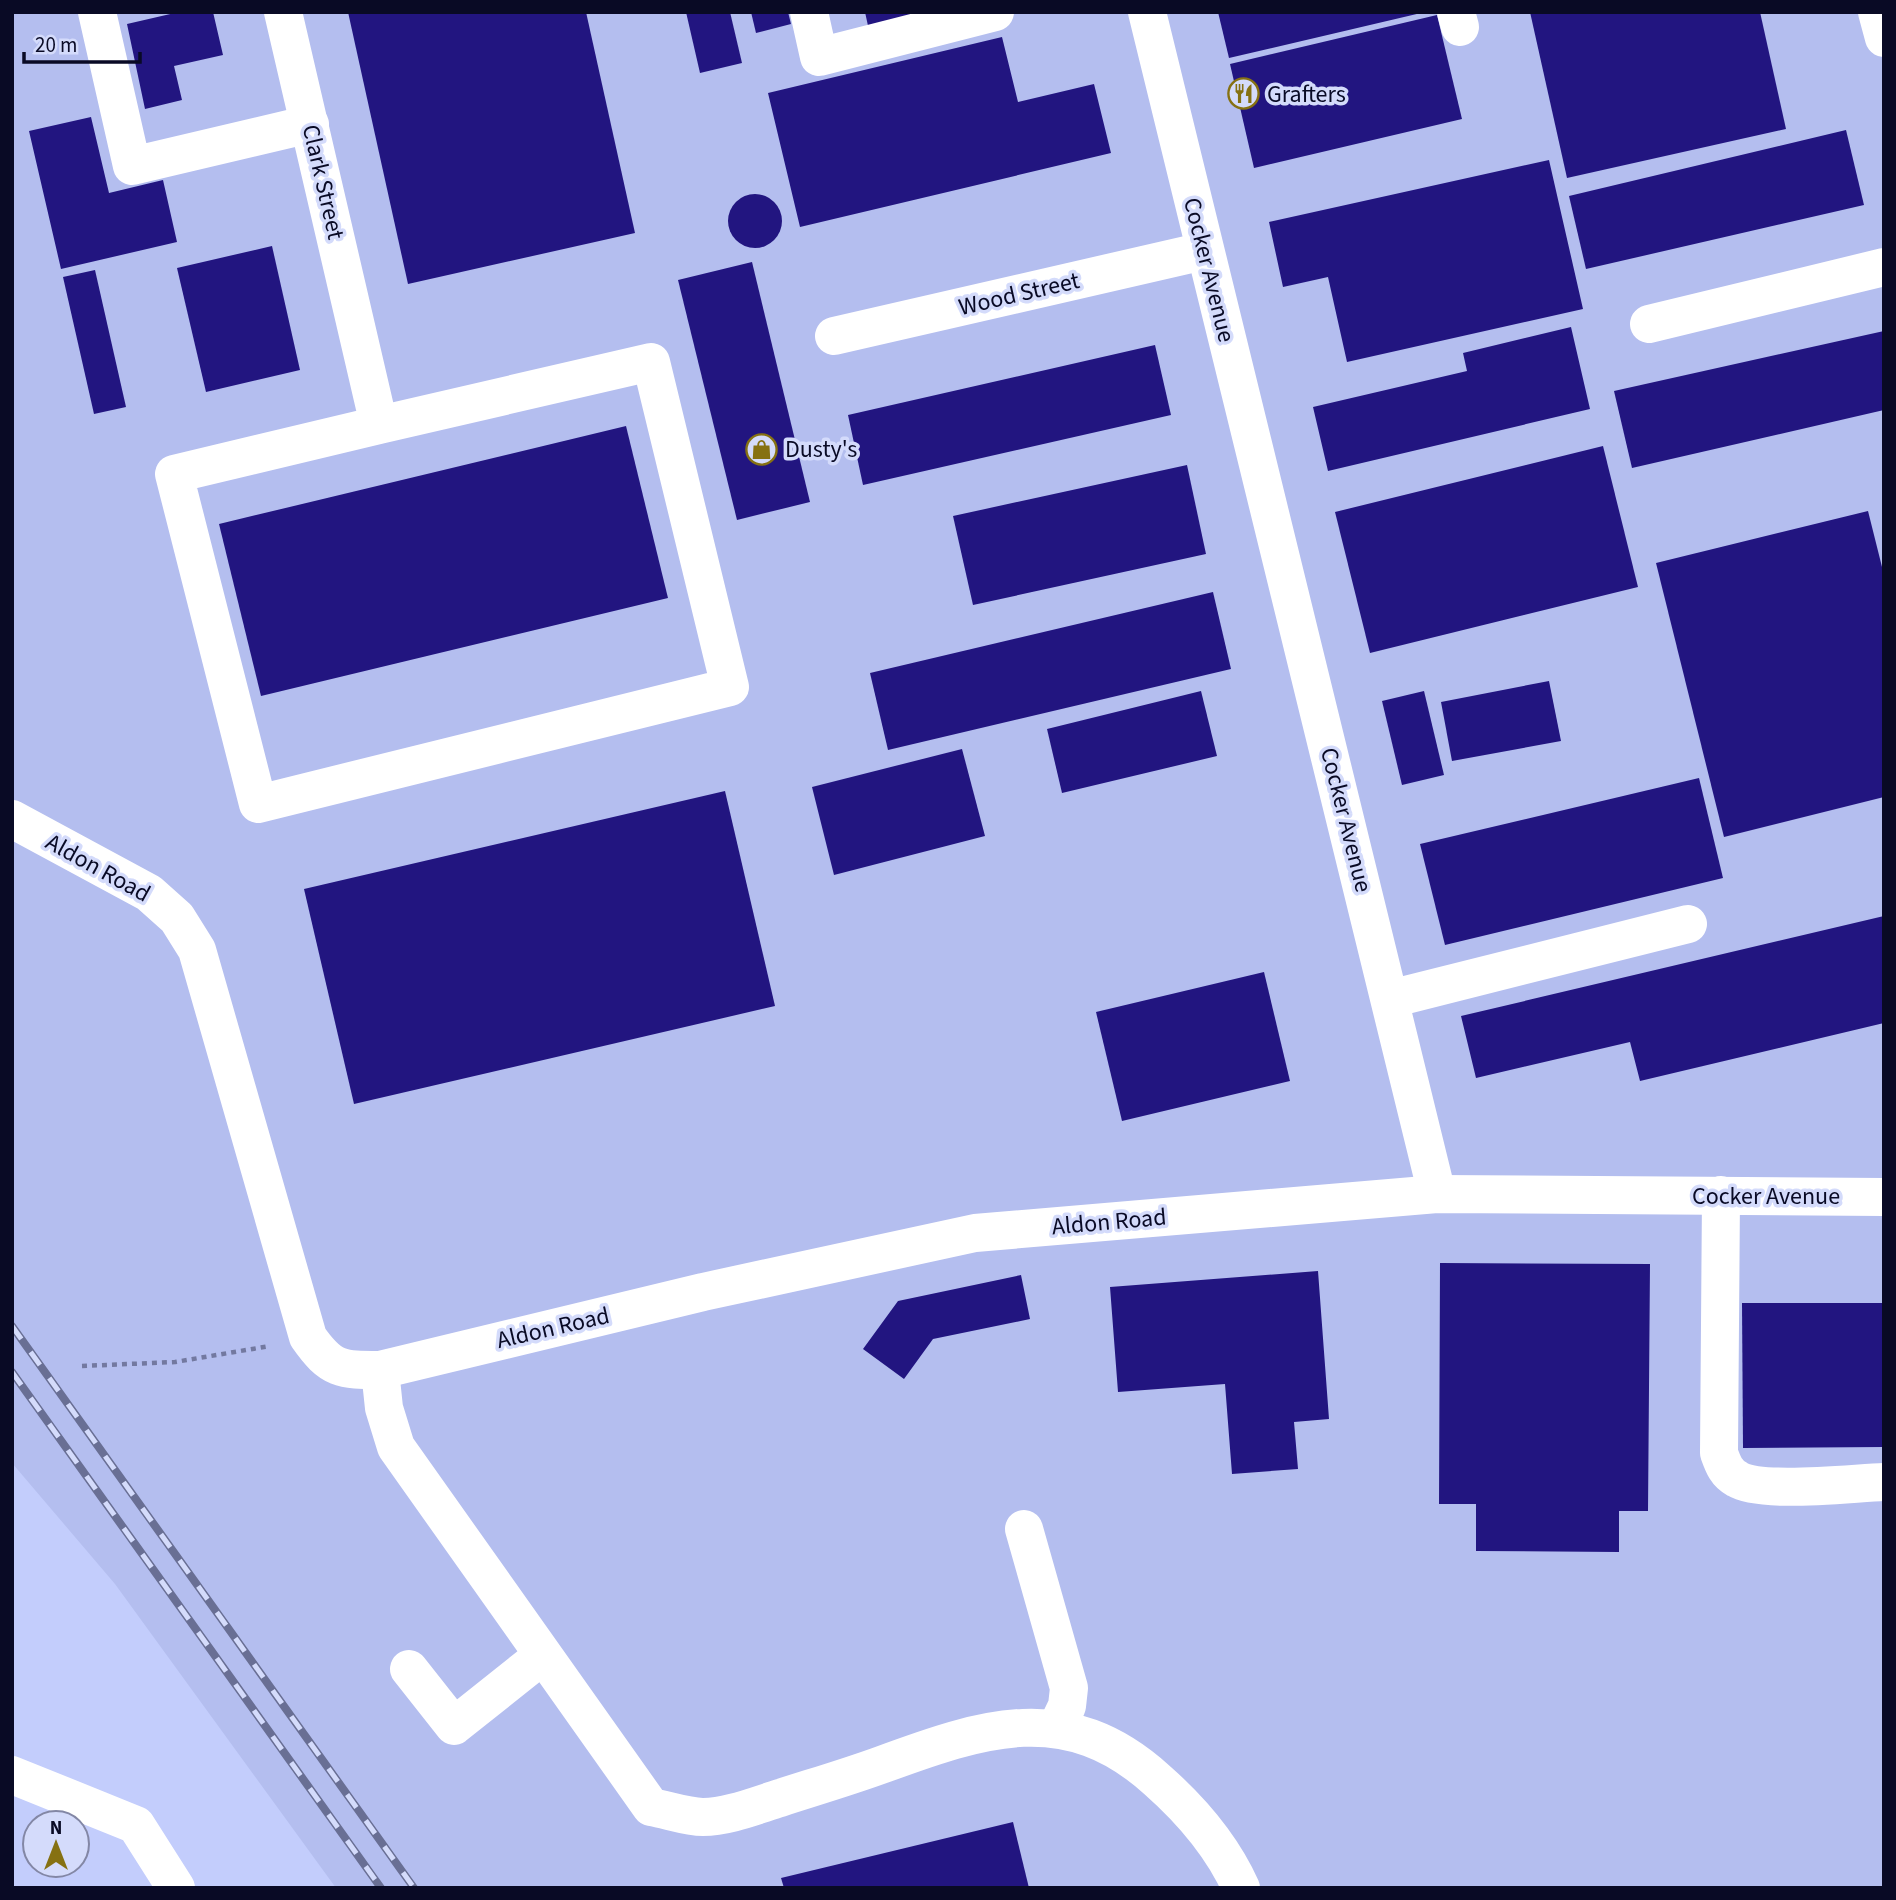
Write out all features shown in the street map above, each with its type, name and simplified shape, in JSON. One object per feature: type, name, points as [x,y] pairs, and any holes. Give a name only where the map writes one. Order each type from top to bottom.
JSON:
[{"type":"street","points":[[97,12],[132,166],[310,124]]},
{"type":"street","name":"Clark Street","points":[[283,12],[379,425]]},
{"type":"street","points":[[808,12],[819,57],[995,12]]},
{"type":"street","name":"Cocker Avenue","points":[[1147,12],[1437,1194],[1884,1197]]},
{"type":"street","points":[[1877,12],[1884,38]]},
{"type":"street","name":"Wood Street","points":[[834,336],[1204,251]]},
{"type":"street","points":[[1649,324],[1884,267]]},
{"type":"street","points":[[651,362],[730,687],[258,804],[174,474],[379,425],[651,362]]},
{"type":"street","name":"Aldon Road","points":[[12,819],[149,893],[177,918],[197,950],[308,1337],[324,1359],[344,1370],[380,1370],[703,1292],[975,1233],[1437,1194]]},
{"type":"street","points":[[1390,999],[1688,924]]},
{"type":"street","points":[[1721,1195],[1719,1453],[1726,1471],[1738,1480],[1760,1487],[1884,1482]]},
{"type":"street","points":[[380,1370],[384,1408],[396,1447],[651,1807],[704,1817],[750,1807],[975,1733],[1021,1726],[1056,1729],[1101,1740],[1138,1762],[1205,1829],[1241,1888]]},
{"type":"street","points":[[1024,1530],[1069,1688],[1067,1706],[1056,1729]]},
{"type":"street","points":[[409,1670],[454,1726],[542,1656]]},
{"type":"street","points":[[12,1775],[136,1825],[176,1888]]},
{"type":"path","points":[[82,1366],[175,1363],[265,1348],[308,1337]]},
{"type":"shaded area","points":[[12,12],[1884,12],[1884,1888],[336,1888],[115,1584],[12,1463]]},
{"type":"building","points":[[179,12],[213,12],[223,55],[174,66],[182,100],[145,109],[127,24]]},
{"type":"building","points":[[348,12],[586,12],[635,233],[408,284]]},
{"type":"building","points":[[686,12],[730,12],[742,63],[700,73]]},
{"type":"building","points":[[751,12],[788,12],[791,24],[756,33]]},
{"type":"building","points":[[865,12],[919,12],[870,35]]},
{"type":"building","points":[[1218,12],[1421,12],[1421,13],[1229,58]]},
{"type":"building","points":[[1530,12],[1760,12],[1786,129],[1567,178]]},
{"type":"building","points":[[1437,15],[1462,119],[1254,168],[1230,64]]},
{"type":"building","points":[[1002,37],[1018,102],[1094,84],[1111,153],[800,227],[768,93]]},
{"type":"building","points":[[91,117],[109,193],[163,180],[177,242],[61,269],[29,131]]},
{"type":"building","points":[[1846,130],[1864,205],[1586,269],[1569,196]]},
{"type":"building","points":[[1549,160],[1583,309],[1347,362],[1328,277],[1283,287],[1269,222]]},
{"type":"building","points":[[755,194],[774,202],[782,221],[774,240],[755,248],[736,240],[728,221],[736,202]]},
{"type":"building","points":[[272,246],[300,370],[206,392],[177,268]]},
{"type":"building","points":[[752,262],[810,502],[737,520],[678,280]]},
{"type":"building","points":[[95,270],[126,407],[94,414],[63,277]]},
{"type":"building","points":[[1571,327],[1590,409],[1328,471],[1313,407],[1467,371],[1463,353]]},
{"type":"building","points":[[1884,331],[1884,410],[1632,468],[1614,391]]},
{"type":"building","points":[[1155,345],[1171,415],[863,485],[848,415]]},
{"type":"building","points":[[626,426],[668,598],[261,696],[219,524]]},
{"type":"building","points":[[1603,446],[1638,587],[1370,653],[1335,512]]},
{"type":"building","points":[[1187,465],[1206,554],[973,605],[953,516]]},
{"type":"building","points":[[1868,511],[1884,575],[1884,797],[1724,837],[1656,563]]},
{"type":"building","points":[[1213,592],[1231,669],[888,750],[870,673]]},
{"type":"building","points":[[1549,681],[1561,741],[1452,761],[1441,702]]},
{"type":"building","points":[[1201,691],[1217,756],[1062,793],[1047,729]]},
{"type":"building","points":[[1424,691],[1444,775],[1402,785],[1382,701]]},
{"type":"building","points":[[962,749],[985,836],[834,875],[812,787]]},
{"type":"building","points":[[1699,778],[1723,878],[1445,945],[1420,844]]},
{"type":"building","points":[[725,791],[775,1006],[354,1104],[304,889]]},
{"type":"building","points":[[1884,916],[1884,1023],[1640,1081],[1630,1042],[1476,1078],[1461,1016]]},
{"type":"building","points":[[1264,972],[1290,1081],[1122,1121],[1096,1012]]},
{"type":"building","points":[[1440,1263],[1650,1264],[1648,1511],[1619,1511],[1619,1552],[1476,1551],[1476,1504],[1439,1504]]},
{"type":"building","points":[[1318,1271],[1329,1419],[1294,1422],[1298,1469],[1232,1474],[1225,1384],[1118,1392],[1110,1287]]},
{"type":"building","points":[[1021,1275],[1030,1319],[933,1339],[904,1379],[863,1349],[898,1301]]},
{"type":"building","points":[[1742,1303],[1884,1303],[1884,1447],[1743,1448]]},
{"type":"building","points":[[1013,1822],[1029,1888],[784,1888],[781,1878]]},
{"type":"railway","points":[[12,1326],[414,1888]]},
{"type":"railway","points":[[12,1372],[381,1888]]},
{"type":"place","name":"Grafters","points":[[1244,94]]},
{"type":"place","name":"Dusty's","points":[[762,449]]}]
